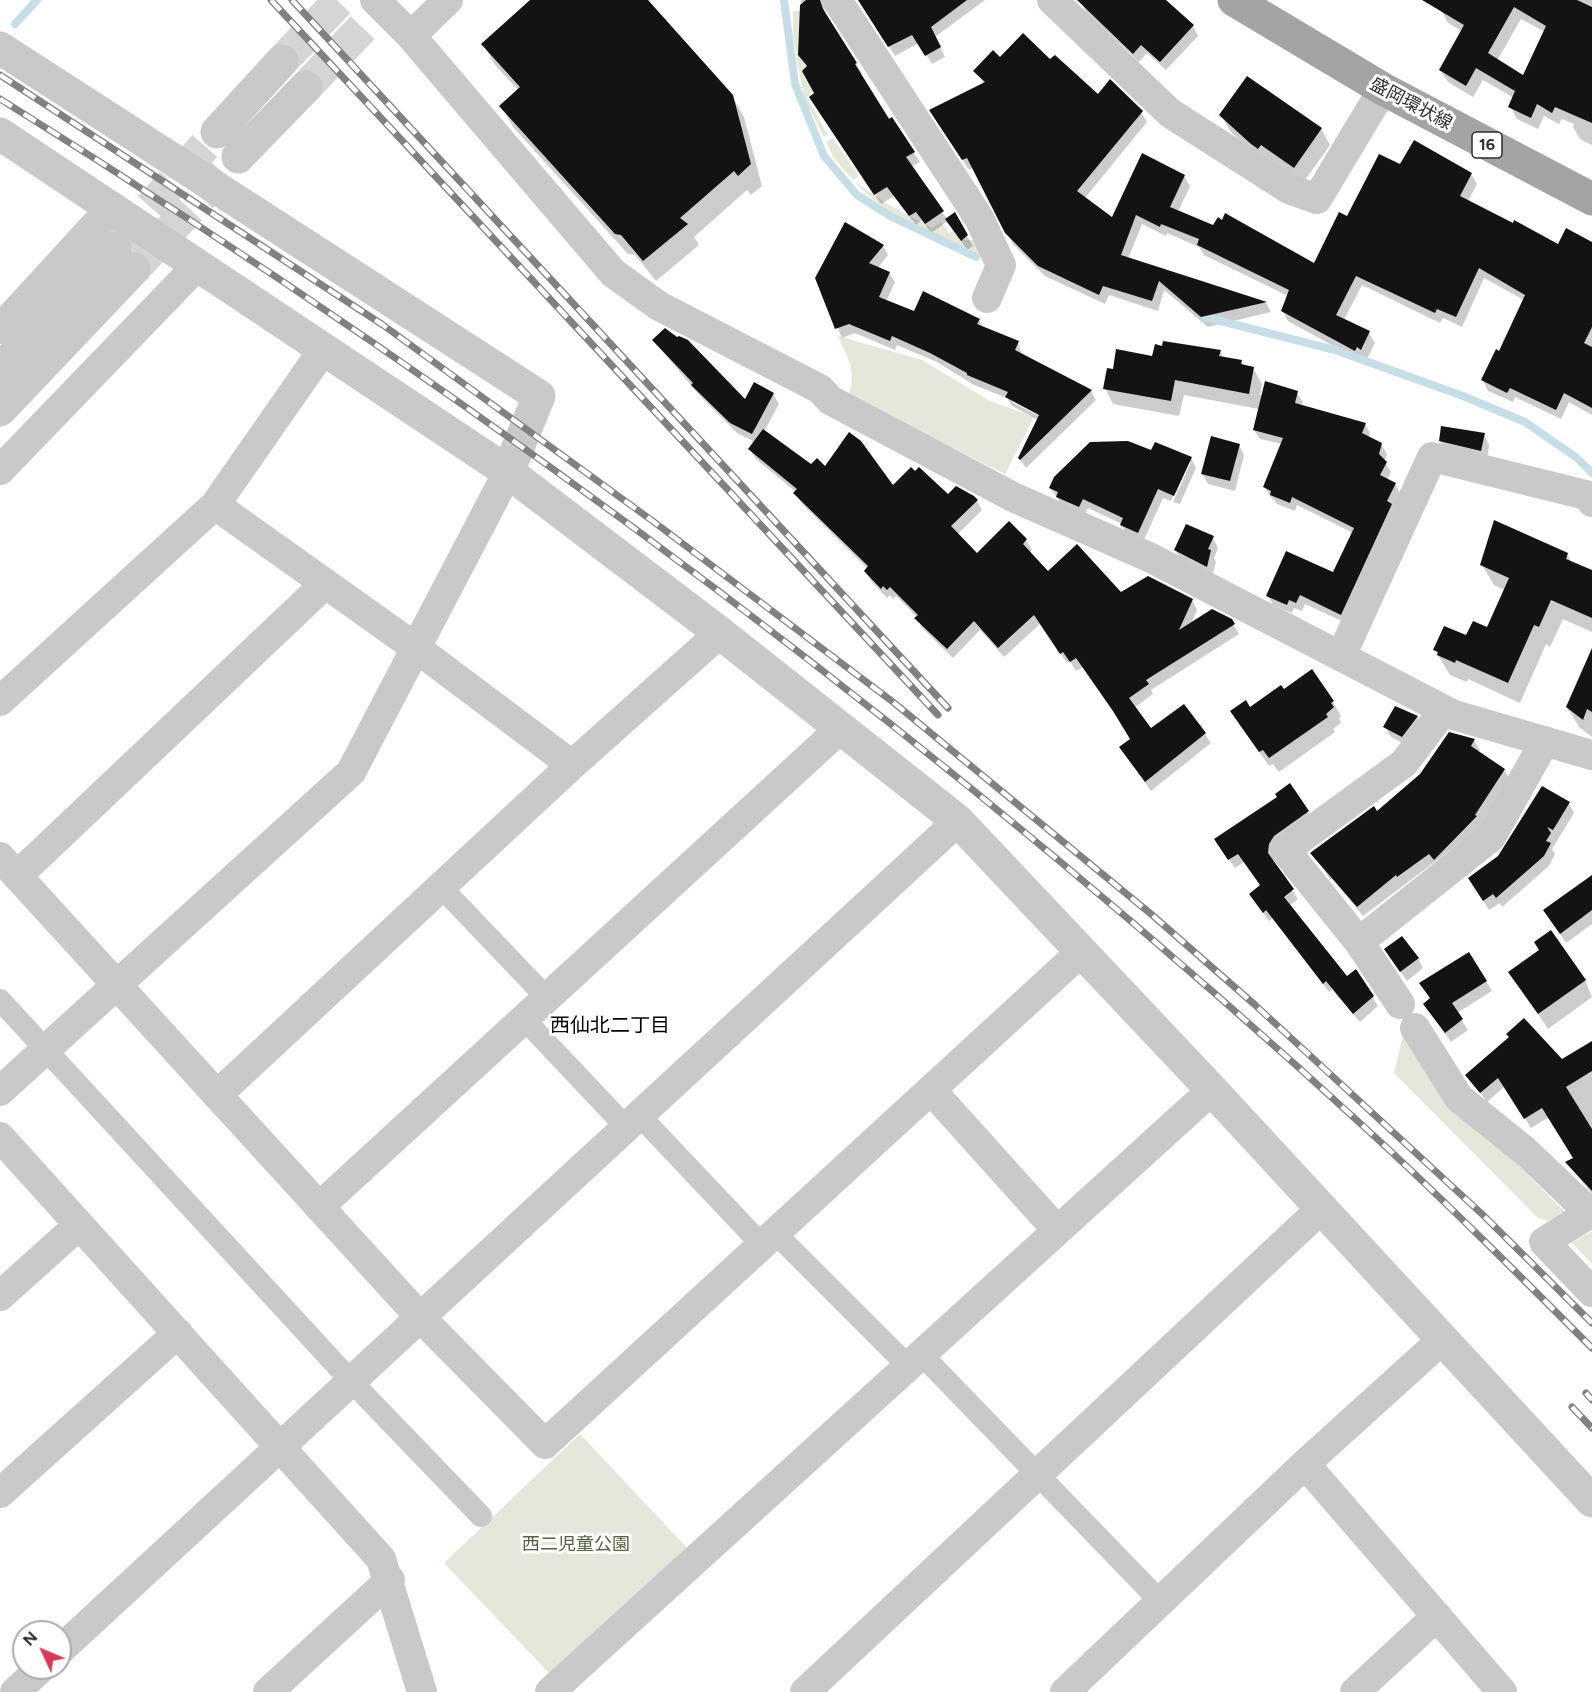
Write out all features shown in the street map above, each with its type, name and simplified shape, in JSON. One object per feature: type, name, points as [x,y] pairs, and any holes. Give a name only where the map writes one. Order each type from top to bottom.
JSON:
[{"type":"main road","name":"盛岡環状線","points":[[1234,0],[1383,90],[1592,199]]},
{"type":"street","points":[[375,0],[411,36],[613,273],[659,306],[820,389],[830,400],[1014,497],[1151,558],[1444,710],[1592,755]]},
{"type":"street","points":[[411,36],[448,0]]},
{"type":"street","points":[[837,0],[979,218],[1001,265],[987,298]]},
{"type":"street","points":[[1052,0],[1170,113],[1289,189],[1317,199],[1383,90]]},
{"type":"street","points":[[0,48],[539,396],[508,472],[351,772],[0,1091]]},
{"type":"street","points":[[217,132],[282,61]]},
{"type":"street","points":[[238,157],[306,87]]},
{"type":"street","points":[[0,135],[112,207],[508,472],[720,633],[958,821],[1212,1090],[1592,1501]]},
{"type":"street","points":[[0,329],[112,207]]},
{"type":"street","points":[[0,370],[124,258],[0,410]]},
{"type":"street","points":[[0,470],[197,266]]},
{"type":"street","points":[[0,701],[215,505],[323,350]]},
{"type":"street","points":[[1341,656],[1432,457],[1586,495],[1592,502]]},
{"type":"street","points":[[215,505],[416,648],[572,765]]},
{"type":"street","points":[[325,584],[8,866],[420,1317],[545,1444],[1082,952]]},
{"type":"street","points":[[217,1095],[572,765],[720,633]]},
{"type":"street","points":[[1444,710],[1404,763],[1285,850],[1359,942],[1459,1098],[1524,1151],[1591,1213],[1544,1242],[1592,1292]]},
{"type":"street","points":[[319,1207],[841,728]]},
{"type":"street","points":[[1359,942],[1491,837],[1545,741]]},
{"type":"street","points":[[72,1639],[958,821]]},
{"type":"street","points":[[441,887],[547,998]]},
{"type":"street","points":[[0,1000],[351,1381],[482,1516]]},
{"type":"street","points":[[524,1019],[633,1121],[914,1360],[1038,1475],[1161,1602]]},
{"type":"street","points":[[550,1692],[1212,1090]]},
{"type":"street","points":[[932,1091],[1058,1230]]},
{"type":"street","points":[[0,1137],[381,1559],[390,1580],[422,1692]]},
{"type":"street","points":[[805,1692],[1322,1209]]},
{"type":"street","points":[[0,1296],[79,1225]]},
{"type":"street","points":[[0,1493],[178,1333]]},
{"type":"street","points":[[1065,1692],[1305,1464],[1443,1339]]},
{"type":"street","points":[[1305,1464],[1503,1692]]},
{"type":"street","points":[[268,1692],[390,1580]]},
{"type":"street","points":[[1355,1692],[1437,1616]]},
{"type":"street","points":[[15,1692],[28,1680]]},
{"type":"green space","points":[[793,11],[800,11],[798,54],[807,67],[802,71],[813,92],[807,97],[828,135],[824,137],[804,98],[793,37]]},
{"type":"green space","points":[[833,138],[859,176],[853,180],[834,158],[826,142]]},
{"type":"green space","points":[[854,181],[884,202],[932,228],[941,222],[949,233],[953,230],[961,240],[981,240],[986,258],[916,226],[882,206]]},
{"type":"green space","points":[[838,336],[922,360],[990,401],[1034,417],[1005,474],[872,408],[849,393],[851,370],[848,357]]},
{"type":"green space","points":[[1404,1031],[1517,1164],[1565,1212],[1548,1221],[1538,1218],[1394,1073]]},
{"type":"green space","points":[[1592,1231],[1592,1264],[1572,1243]]},
{"type":"green space","name":"西二児童公園","points":[[580,1434],[688,1549],[550,1674],[444,1563]]},
{"type":"building","points":[[530,0],[648,0],[733,95],[751,164],[738,176],[734,171],[680,218],[688,224],[643,261],[621,235],[615,234],[499,106],[520,87],[481,44]]},
{"type":"building","points":[[806,0],[820,0],[823,9],[889,119],[892,117],[915,152],[906,157],[944,211],[925,224],[916,212],[909,216],[887,187],[874,195],[809,97],[814,93],[802,71],[807,66],[798,55],[800,5]]},
{"type":"building","points":[[858,0],[967,0],[931,27],[941,47],[925,56],[912,35],[888,47]]},
{"type":"building","points":[[1077,0],[1166,0],[1194,25],[1160,62],[1141,45],[1133,54]]},
{"type":"building","points":[[1422,0],[1577,0],[1592,7],[1592,123],[1555,107],[1552,113],[1537,104],[1531,118],[1508,107],[1515,91],[1476,68],[1466,86],[1439,70],[1464,25]],"holes":[[[1514,7],[1546,26],[1523,75],[1488,53]]]},
{"type":"building","points":[[1023,33],[1050,59],[1055,55],[1098,94],[1110,79],[1143,111],[1077,191],[1112,217],[1142,153],[1185,175],[1170,207],[1213,225],[1218,217],[1222,220],[1225,213],[1314,263],[1339,212],[1347,216],[1379,154],[1400,164],[1414,140],[1472,173],[1460,196],[1513,223],[1514,220],[1558,244],[1566,228],[1592,242],[1592,327],[1584,343],[1592,347],[1592,408],[1564,393],[1556,410],[1510,388],[1507,393],[1481,380],[1496,349],[1499,351],[1525,295],[1479,268],[1456,317],[1437,309],[1435,313],[1356,276],[1336,315],[1370,331],[1361,350],[1357,347],[1355,351],[1281,311],[1289,290],[1197,245],[1199,239],[1161,224],[1160,227],[1136,215],[1121,255],[1267,302],[1201,317],[1159,281],[1152,301],[1103,286],[1099,295],[1038,266],[1005,233],[967,158],[962,160],[929,110],[985,82],[973,71],[993,50],[1000,57]]},
{"type":"building","points":[[1247,76],[1322,128],[1294,168],[1261,145],[1258,149],[1219,115]]},
{"type":"building","points":[[955,212],[968,235],[961,241],[945,219]]},
{"type":"building","points":[[845,222],[884,245],[869,263],[890,272],[879,297],[914,311],[923,291],[980,319],[977,324],[1019,341],[1015,350],[1092,390],[1020,460],[1018,458],[1039,415],[1005,397],[1008,392],[967,375],[930,353],[892,336],[890,341],[849,324],[835,329],[815,278]]},
{"type":"building","points":[[665,328],[677,337],[688,340],[745,399],[754,382],[774,393],[752,434],[730,423],[691,385],[693,383],[652,340]]},
{"type":"building","points":[[1163,341],[1221,350],[1219,356],[1242,360],[1241,364],[1254,367],[1249,394],[1175,380],[1171,401],[1103,389],[1107,368],[1113,369],[1116,349],[1152,356],[1155,344],[1162,346]]},
{"type":"building","points":[[1265,381],[1298,391],[1295,403],[1366,423],[1362,433],[1382,443],[1379,454],[1387,462],[1380,475],[1396,483],[1387,501],[1392,504],[1341,615],[1300,595],[1296,603],[1289,600],[1287,605],[1266,596],[1286,551],[1333,572],[1354,528],[1292,497],[1290,503],[1270,495],[1271,491],[1263,487],[1283,438],[1253,430]]},
{"type":"building","points":[[1441,426],[1485,433],[1481,451],[1439,441]]},
{"type":"building","points":[[763,429],[811,464],[817,458],[825,466],[849,432],[861,441],[893,485],[911,467],[915,471],[919,467],[948,494],[956,486],[974,496],[978,500],[951,526],[977,553],[1009,521],[1027,539],[1023,544],[1048,571],[1077,544],[1121,592],[1148,576],[1193,599],[1179,630],[1212,609],[1232,619],[1235,624],[1146,680],[1149,684],[1129,698],[1151,728],[1184,704],[1206,733],[1145,782],[1119,747],[1130,739],[1113,711],[1076,658],[1070,662],[1063,652],[1060,654],[1034,615],[998,648],[974,621],[947,649],[914,618],[918,615],[890,587],[887,590],[883,586],[881,589],[864,571],[868,566],[793,493],[797,489],[748,449]]},
{"type":"building","points":[[1211,436],[1240,444],[1230,481],[1201,474]]},
{"type":"building","points":[[1128,441],[1151,450],[1155,442],[1192,457],[1174,496],[1158,489],[1138,533],[1120,525],[1123,518],[1083,499],[1079,507],[1056,497],[1058,492],[1049,488],[1054,477],[1090,442]]},
{"type":"building","points":[[1494,520],[1568,553],[1566,559],[1592,570],[1592,618],[1551,600],[1539,627],[1534,625],[1508,683],[1456,660],[1455,663],[1437,655],[1438,652],[1433,650],[1444,626],[1466,635],[1473,621],[1487,627],[1509,578],[1480,565]]},
{"type":"building","points":[[1186,524],[1214,536],[1208,549],[1211,550],[1207,567],[1174,550]]},
{"type":"building","points":[[1592,648],[1592,712],[1587,709],[1583,720],[1566,707]]},
{"type":"building","points":[[1312,669],[1334,701],[1331,703],[1334,707],[1326,714],[1328,717],[1269,758],[1263,750],[1259,752],[1230,711],[1246,700],[1250,707],[1281,685],[1284,689]]},
{"type":"building","points":[[1395,706],[1418,716],[1402,737],[1383,727]]},
{"type":"building","points":[[1449,732],[1475,739],[1471,746],[1505,769],[1475,815],[1477,816],[1434,860],[1429,854],[1397,877],[1396,875],[1357,907],[1310,853],[1374,806],[1377,811],[1420,774]]},
{"type":"building","points":[[1290,783],[1309,811],[1274,836],[1269,844],[1268,853],[1294,889],[1284,897],[1347,976],[1356,969],[1374,996],[1353,1014],[1326,981],[1323,984],[1266,910],[1263,913],[1249,894],[1260,885],[1238,854],[1228,860],[1214,839],[1277,797],[1275,794]]},
{"type":"building","points":[[1542,786],[1570,802],[1553,830],[1547,827],[1551,833],[1546,841],[1551,843],[1544,856],[1496,898],[1493,894],[1483,901],[1468,878],[1498,856]]},
{"type":"building","points":[[1592,875],[1592,910],[1560,934],[1543,910]]},
{"type":"building","points":[[1551,930],[1586,980],[1538,1014],[1508,972],[1539,950],[1534,942]]},
{"type":"building","points":[[1402,936],[1419,958],[1400,972],[1384,949]]},
{"type":"building","points":[[1469,952],[1487,981],[1452,1003],[1463,1019],[1445,1033],[1423,1004],[1430,998],[1419,983]]},
{"type":"building","points":[[1524,1018],[1562,1059],[1592,1041],[1592,1071],[1566,1087],[1592,1129],[1592,1191],[1565,1162],[1573,1158],[1542,1108],[1524,1119],[1498,1078],[1480,1093],[1465,1075],[1509,1037],[1506,1034]]},
{"type":"waterway","points":[[15,24],[37,0]]},
{"type":"waterway","points":[[784,0],[795,84],[824,156],[857,195],[892,217],[976,257]]},
{"type":"waterway","points":[[1205,317],[1335,350],[1463,396],[1525,422],[1577,458],[1592,473]]},
{"type":"tunnel","points":[[282,61],[340,0]]},
{"type":"tunnel","points":[[306,87],[389,0]]},
{"type":"tunnel","points":[[118,244],[217,132]]},
{"type":"tunnel","points":[[134,269],[238,157]]},
{"type":"railway","points":[[271,0],[938,715]]},
{"type":"railway","points":[[292,0],[948,708]]},
{"type":"railway","points":[[0,75],[383,325],[654,522],[893,702],[1151,914],[1254,1004],[1482,1214],[1592,1323]]},
{"type":"railway","points":[[0,99],[181,215],[360,334],[537,458],[710,585],[881,717],[1048,852],[1213,992],[1401,1161],[1592,1348]]},
{"type":"railway","points":[[1586,1393],[1592,1400]]},
{"type":"railway","points":[[1572,1407],[1592,1428]]},
{"type":"district","name":"西仙北二丁目","points":[[610,1026]]}]
